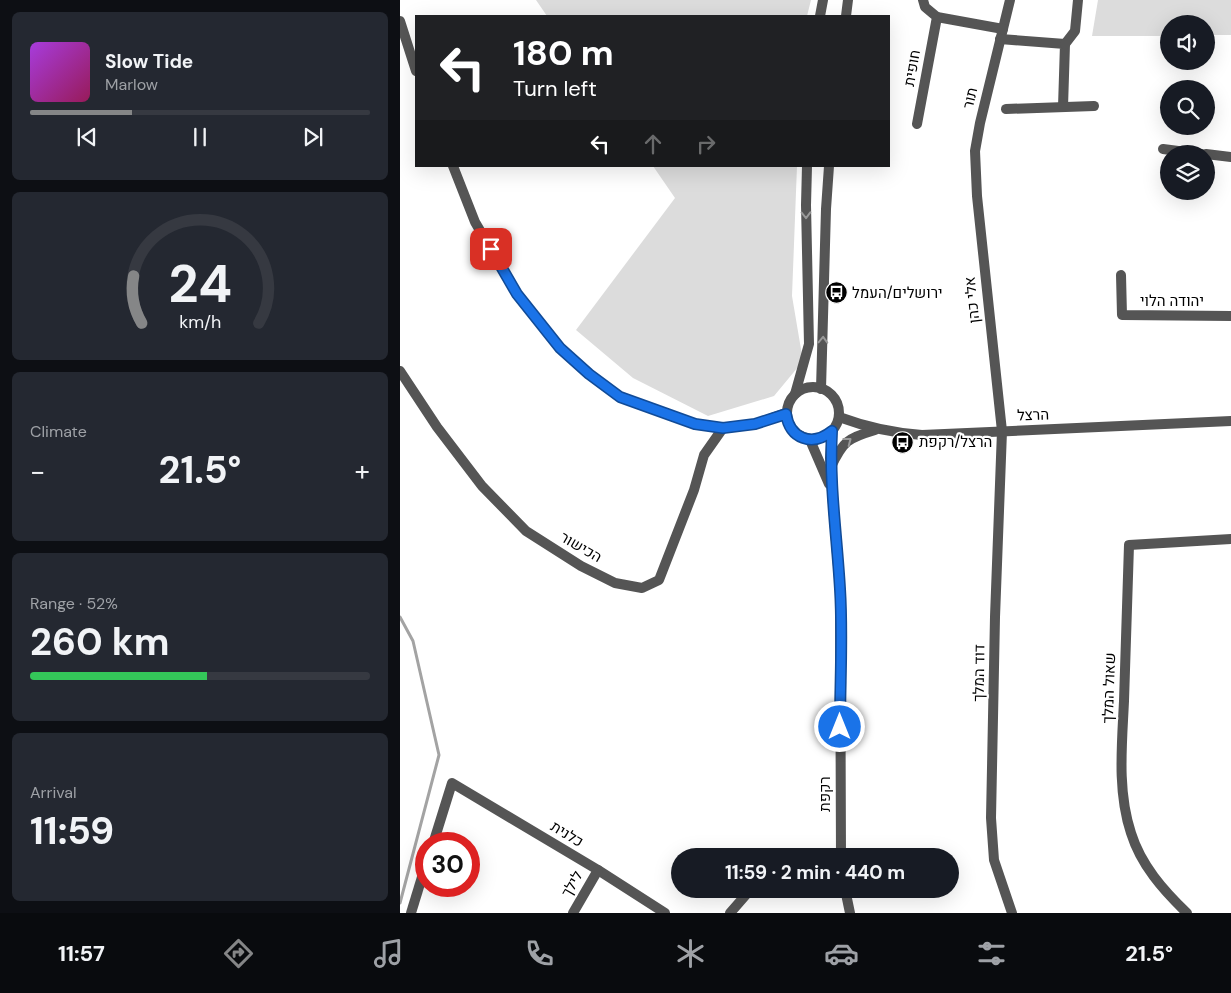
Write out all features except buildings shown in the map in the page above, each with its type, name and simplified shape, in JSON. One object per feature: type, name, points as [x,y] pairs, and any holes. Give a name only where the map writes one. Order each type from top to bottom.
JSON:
[{"type":"street","points":[[820,15],[823,0]]},
{"type":"street","points":[[846,15],[848,0]]},
{"type":"street","points":[[923,0],[925,7],[937,17],[1001,34],[1065,44]]},
{"type":"street","name":"תור","points":[[975,165],[980,123],[1010,0]]},
{"type":"street","points":[[1063,107],[1065,44],[1075,31],[1078,0]]},
{"type":"street","name":"חופית","points":[[917,124],[937,17]]},
{"type":"street","points":[[400,21],[415,68]]},
{"type":"street","points":[[1006,109],[1094,106]]},
{"type":"street","points":[[1215,155],[1231,158]]},
{"type":"street","name":"אלי כהן","points":[[975,165],[976,196],[1002,431]]},
{"type":"street","points":[[453,167],[475,222],[517,294],[560,348],[589,374],[620,397],[695,424],[723,428],[755,424],[786,414]]},
{"type":"street","points":[[795,394],[809,344],[807,167]]},
{"type":"street","points":[[822,389],[826,209],[830,167]]},
{"type":"street","name":"יהודה הלוי","points":[[1121,276],[1122,315],[1231,316]]},
{"type":"street","name":"הכישור","points":[[400,371],[436,426],[482,486],[526,531],[581,566],[615,583],[642,588],[659,580],[694,490],[704,456],[723,428]]},
{"type":"street","points":[[807,388],[822,389],[835,400],[838,408],[838,417],[832,431],[826,436],[810,440],[796,434],[791,428],[786,414],[790,400],[795,394],[807,388]]},
{"type":"street","name":"הרצל","points":[[838,417],[898,434],[922,436],[1231,421]]},
{"type":"street","points":[[831,467],[840,448],[856,435],[877,429]]},
{"type":"street","name":"רקפת","points":[[832,431],[832,492],[840,591],[841,848]]},
{"type":"street","name":"דוד המלך","points":[[1002,431],[995,617],[991,818],[994,860],[1012,913]]},
{"type":"street","name":"רקפת","points":[[810,440],[832,492]]},
{"type":"street","name":"שאול המלך","points":[[1187,913],[1168,895],[1145,865],[1131,833],[1123,792],[1122,750],[1129,546],[1231,539]]},
{"type":"street","name":"כלנית","points":[[437,832],[452,783],[598,870],[665,913]]},
{"type":"street","name":"לילך","points":[[573,913],[598,870]]},
{"type":"street","points":[[410,913],[415,897]]},
{"type":"street","points":[[730,913],[743,898]]},
{"type":"street","points":[[847,898],[850,913]]},
{"type":"shaded area","points":[[536,0],[811,0],[807,15],[546,15]]},
{"type":"shaded area","points":[[1098,0],[1231,0],[1231,35],[1215,35],[1215,15],[1160,15],[1160,36],[1092,36]]},
{"type":"shaded area","points":[[654,167],[797,167],[792,296],[803,361],[774,396],[708,416],[633,378],[576,330],[675,198]]},
{"type":"waterway","points":[[400,617],[413,641],[439,755],[400,903]]},
{"type":"place","name":"ירושלים/העמל","points":[[836,293]]},
{"type":"place","name":"הרצל/רקפת","points":[[903,442]]},
{"type":"route","points":[[491,249],[517,294],[560,348],[589,374],[620,397],[695,424],[723,428],[755,424],[786,414],[791,428],[803,438],[810,440],[818,439],[832,431],[830,458],[840,591],[840,727]]}]
